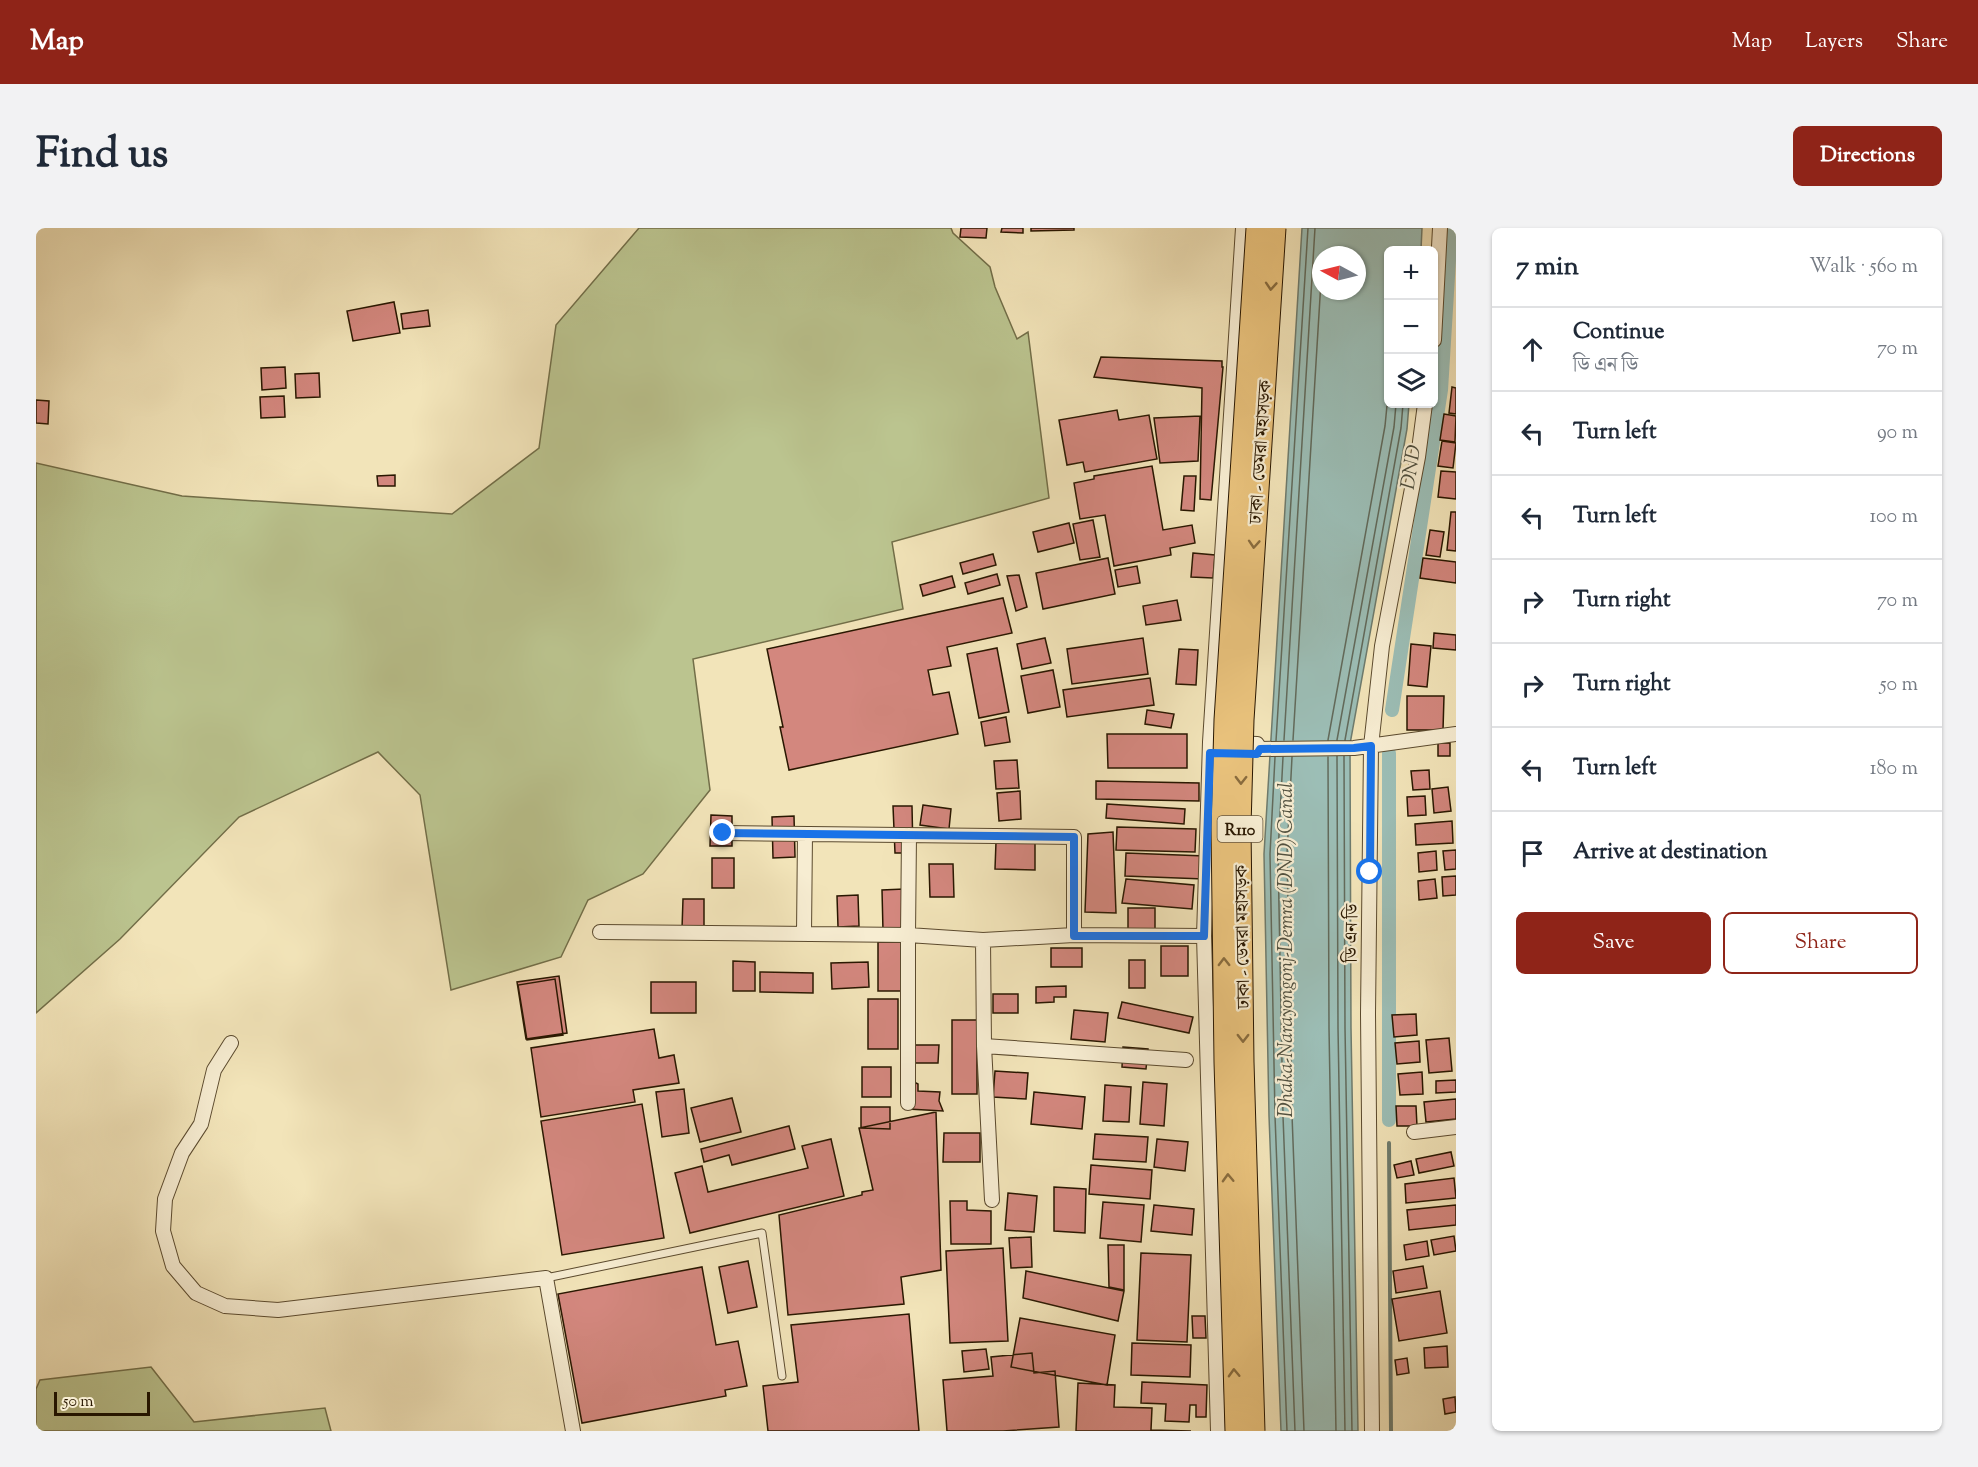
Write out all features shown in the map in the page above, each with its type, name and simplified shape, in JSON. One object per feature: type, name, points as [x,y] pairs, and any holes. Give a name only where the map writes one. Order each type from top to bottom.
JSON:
[{"type":"main road","name":"ঢাকা - ডেমরা মহাসড়ক","points":[[1236,1431],[1225,1062],[1222,827],[1225,720],[1257,228]]},
{"type":"main road","name":"ঢাকা - ডেমরা মহাসড়ক","points":[[1254,1431],[1243,1062],[1240,827],[1243,720],[1275,228]]},
{"type":"street","points":[[1218,1431],[1204,936],[1210,747],[1243,228]]},
{"type":"street","points":[[1436,300],[1440,228]]},
{"type":"street","name":"ডি এন ডি","points":[[1372,1431],[1368,1014],[1371,746],[1382,646],[1418,457],[1424,408]]},
{"type":"street","points":[[1210,747],[1257,744],[1263,749],[1354,748],[1456,734]]},
{"type":"street","points":[[723,833],[1074,837],[1074,936]]},
{"type":"street","points":[[804,933],[805,834]]},
{"type":"street","points":[[908,1103],[909,835]]},
{"type":"street","points":[[600,932],[908,935],[983,940],[1074,936],[1204,936]]},
{"type":"street","points":[[983,940],[984,1046],[992,1200]]},
{"type":"street","points":[[231,1043],[214,1070],[201,1124],[182,1153],[165,1199],[163,1231],[173,1266],[196,1293],[225,1306],[278,1310],[546,1278],[573,1431]]},
{"type":"street","points":[[984,1046],[1186,1060]]},
{"type":"street","points":[[1414,1132],[1456,1127]]},
{"type":"lane","points":[[546,1278],[762,1233],[782,1376]]},
{"type":"green space","points":[[639,228],[951,228],[953,233],[990,267],[995,287],[1017,339],[1028,332],[1049,498],[892,542],[903,609],[693,659],[710,790],[643,874],[588,900],[561,957],[451,990],[420,795],[378,752],[239,817],[120,939],[36,1013],[36,463],[182,496],[452,514],[539,448],[556,325]]},
{"type":"green space","points":[[151,1367],[194,1422],[325,1408],[331,1431],[36,1431],[36,1389],[40,1380]]},
{"type":"water","name":"Dhaka-Narayongonj-Demra (DND) Canal","points":[[1302,228],[1422,228],[1421,246],[1384,246],[1384,408],[1409,408],[1407,429],[1350,744],[1351,1028],[1358,1431],[1281,1431],[1269,1116],[1264,854]]},
{"type":"building","points":[[961,228],[987,228],[986,238],[960,237]]},
{"type":"building","points":[[1002,228],[1023,228],[1023,233],[1001,232]]},
{"type":"building","points":[[1031,228],[1074,228],[1074,230],[1031,231]]},
{"type":"building","points":[[394,302],[400,333],[353,341],[347,311]]},
{"type":"building","points":[[428,310],[430,326],[403,329],[401,314]]},
{"type":"building","points":[[1101,357],[1222,361],[1211,500],[1200,499],[1202,388],[1094,377]]},
{"type":"building","points":[[285,367],[286,388],[262,390],[261,368]]},
{"type":"building","points":[[319,373],[320,397],[296,398],[295,374]]},
{"type":"building","points":[[1452,387],[1456,388],[1456,414],[1449,413]]},
{"type":"building","points":[[284,396],[285,417],[261,418],[260,397]]},
{"type":"building","points":[[36,400],[49,401],[48,424],[36,423]]},
{"type":"building","points":[[1117,410],[1119,420],[1149,415],[1157,459],[1085,472],[1083,462],[1067,465],[1059,420]]},
{"type":"building","points":[[1444,414],[1456,416],[1455,442],[1440,440]]},
{"type":"building","points":[[1200,416],[1198,461],[1160,463],[1154,418]]},
{"type":"building","points":[[1442,441],[1456,443],[1453,468],[1438,466]]},
{"type":"building","points":[[1152,466],[1163,530],[1192,525],[1195,543],[1170,548],[1171,555],[1114,566],[1105,515],[1080,519],[1074,483],[1094,479],[1094,476]]},
{"type":"building","points":[[1441,471],[1456,472],[1456,499],[1438,497]]},
{"type":"building","points":[[395,475],[395,486],[378,486],[377,476]]},
{"type":"building","points":[[1184,476],[1196,476],[1194,511],[1181,510]]},
{"type":"building","points":[[1451,512],[1456,512],[1456,551],[1447,550]]},
{"type":"building","points":[[1093,520],[1100,557],[1080,560],[1073,524]]},
{"type":"building","points":[[1069,523],[1074,543],[1038,552],[1033,532]]},
{"type":"building","points":[[1430,530],[1444,532],[1440,557],[1426,555]]},
{"type":"building","points":[[1193,553],[1215,555],[1213,578],[1191,577]]},
{"type":"building","points":[[993,554],[996,565],[963,574],[960,563]]},
{"type":"building","points":[[1108,558],[1115,594],[1043,609],[1036,573]]},
{"type":"building","points":[[1423,558],[1456,562],[1456,583],[1420,578]]},
{"type":"building","points":[[1137,566],[1140,583],[1118,587],[1115,570]]},
{"type":"building","points":[[997,574],[1000,585],[968,594],[965,583]]},
{"type":"building","points":[[1019,575],[1027,607],[1016,611],[1007,576]]},
{"type":"building","points":[[952,576],[955,587],[923,596],[920,585]]},
{"type":"building","points":[[1003,598],[1012,633],[947,647],[951,666],[928,670],[933,695],[949,692],[958,734],[789,770],[767,649]]},
{"type":"building","points":[[1177,600],[1181,620],[1146,625],[1143,606]]},
{"type":"building","points":[[1434,633],[1456,635],[1456,650],[1433,648]]},
{"type":"building","points":[[1045,638],[1051,663],[1022,669],[1017,644]]},
{"type":"building","points":[[1143,638],[1148,674],[1072,684],[1067,649]]},
{"type":"building","points":[[1411,644],[1431,646],[1427,687],[1408,685]]},
{"type":"building","points":[[997,648],[1009,712],[979,718],[967,654]]},
{"type":"building","points":[[1179,649],[1198,650],[1196,685],[1176,684]]},
{"type":"building","points":[[1053,670],[1060,707],[1028,713],[1021,676]]},
{"type":"building","points":[[1150,678],[1154,705],[1067,717],[1063,690]]},
{"type":"building","points":[[1407,696],[1444,696],[1443,730],[1407,730]]},
{"type":"building","points":[[1147,710],[1174,714],[1171,728],[1145,724]]},
{"type":"building","points":[[1006,717],[1010,742],[985,746],[981,722]]},
{"type":"building","points":[[1107,734],[1187,734],[1187,768],[1108,768]]},
{"type":"building","points":[[1438,743],[1450,743],[1450,756],[1438,756]]},
{"type":"building","points":[[1017,760],[1019,788],[996,789],[994,761]]},
{"type":"building","points":[[1429,770],[1430,789],[1413,790],[1411,771]]},
{"type":"building","points":[[1096,781],[1199,783],[1199,801],[1096,799]]},
{"type":"building","points":[[1448,787],[1451,811],[1434,813],[1432,789]]},
{"type":"building","points":[[1020,791],[1021,819],[999,821],[997,793]]},
{"type":"building","points":[[1425,796],[1426,815],[1408,816],[1407,797]]},
{"type":"building","points":[[1107,804],[1185,809],[1184,824],[1106,818]]},
{"type":"building","points":[[923,805],[951,809],[949,829],[920,825]]},
{"type":"building","points":[[893,806],[912,806],[913,853],[895,853]]},
{"type":"building","points":[[711,815],[732,816],[732,846],[710,846]]},
{"type":"building","points":[[794,816],[795,857],[773,858],[772,817]]},
{"type":"building","points":[[1452,821],[1453,843],[1416,845],[1415,824]]},
{"type":"building","points":[[1117,827],[1196,829],[1195,852],[1116,850]]},
{"type":"building","points":[[1113,832],[1116,913],[1085,912],[1088,834]]},
{"type":"building","points":[[1035,841],[1035,870],[995,869],[996,842]]},
{"type":"building","points":[[1456,850],[1456,869],[1445,870],[1443,851]]},
{"type":"building","points":[[1436,851],[1437,870],[1419,872],[1418,853]]},
{"type":"building","points":[[1126,853],[1205,856],[1204,879],[1125,876]]},
{"type":"building","points":[[712,858],[734,858],[734,888],[712,888]]},
{"type":"building","points":[[929,864],[953,864],[954,897],[930,897]]},
{"type":"building","points":[[1456,876],[1456,895],[1443,896],[1442,877]]},
{"type":"building","points":[[1126,879],[1194,885],[1192,909],[1122,903]]},
{"type":"building","points":[[1435,879],[1437,898],[1419,900],[1418,881]]},
{"type":"building","points":[[904,889],[906,930],[883,931],[882,890]]},
{"type":"building","points":[[858,895],[859,926],[838,927],[837,896]]},
{"type":"building","points":[[683,899],[704,899],[704,929],[682,929]]},
{"type":"building","points":[[1128,908],[1155,908],[1155,930],[1128,930]]},
{"type":"building","points":[[878,942],[908,942],[908,991],[878,991]]},
{"type":"building","points":[[1161,946],[1188,946],[1188,976],[1161,976]]},
{"type":"building","points":[[1051,948],[1082,948],[1082,967],[1051,967]]},
{"type":"building","points":[[1129,960],[1145,960],[1145,988],[1129,988]]},
{"type":"building","points":[[733,961],[755,962],[755,991],[733,991]]},
{"type":"building","points":[[868,962],[869,987],[832,989],[831,963]]},
{"type":"building","points":[[760,972],[813,973],[813,993],[760,992]]},
{"type":"building","points":[[559,976],[567,1033],[526,1039],[517,982]]},
{"type":"building","points":[[555,979],[563,1035],[527,1040],[518,985]]},
{"type":"building","points":[[651,982],[696,982],[696,1013],[651,1013]]},
{"type":"building","points":[[1066,986],[1066,997],[1054,997],[1054,1002],[1036,1003],[1036,987]]},
{"type":"building","points":[[993,994],[1018,994],[1018,1013],[993,1013]]},
{"type":"building","points":[[868,999],[898,999],[898,1049],[868,1049]]},
{"type":"building","points":[[1122,1002],[1193,1017],[1189,1033],[1118,1018]]},
{"type":"building","points":[[1074,1010],[1108,1013],[1105,1042],[1071,1039]]},
{"type":"building","points":[[1416,1014],[1417,1035],[1394,1037],[1392,1015]]},
{"type":"building","points":[[952,1020],[977,1020],[977,1094],[952,1094]]},
{"type":"building","points":[[654,1029],[659,1058],[674,1055],[679,1083],[633,1090],[635,1102],[541,1117],[531,1048]]},
{"type":"building","points":[[1449,1038],[1452,1071],[1429,1073],[1426,1040]]},
{"type":"building","points":[[1419,1041],[1420,1062],[1397,1064],[1395,1043]]},
{"type":"building","points":[[915,1045],[939,1045],[938,1063],[915,1063]]},
{"type":"building","points":[[1123,1047],[1148,1049],[1146,1069],[1122,1067]]},
{"type":"building","points":[[862,1067],[891,1067],[891,1097],[862,1097]]},
{"type":"building","points":[[995,1071],[1028,1073],[1026,1099],[993,1097]]},
{"type":"building","points":[[1422,1072],[1423,1094],[1400,1095],[1398,1074]]},
{"type":"building","points":[[1456,1080],[1456,1092],[1436,1093],[1436,1081]]},
{"type":"building","points":[[912,1081],[918,1084],[918,1091],[940,1092],[939,1101],[943,1111],[908,1109]]},
{"type":"building","points":[[1143,1082],[1167,1084],[1164,1126],[1140,1124]]},
{"type":"building","points":[[1105,1085],[1131,1087],[1129,1122],[1103,1121]]},
{"type":"building","points":[[684,1089],[689,1133],[662,1137],[656,1092]]},
{"type":"building","points":[[1034,1092],[1085,1097],[1082,1129],[1031,1124]]},
{"type":"building","points":[[732,1098],[741,1132],[700,1142],[691,1108]]},
{"type":"building","points":[[1456,1099],[1456,1119],[1426,1122],[1424,1102]]},
{"type":"building","points":[[642,1104],[664,1238],[562,1255],[541,1121]]},
{"type":"building","points":[[1396,1106],[1416,1106],[1417,1126],[1397,1126]]},
{"type":"building","points":[[861,1107],[890,1107],[890,1129],[861,1128]]},
{"type":"building","points":[[936,1112],[941,1270],[901,1277],[904,1304],[788,1315],[779,1215],[862,1195],[862,1192],[873,1190],[859,1128]]},
{"type":"building","points":[[789,1126],[795,1149],[732,1165],[729,1155],[704,1162],[701,1149]]},
{"type":"building","points":[[944,1133],[980,1133],[980,1162],[943,1162]]},
{"type":"building","points":[[1095,1134],[1148,1137],[1146,1162],[1093,1159]]},
{"type":"building","points":[[831,1139],[844,1196],[690,1233],[675,1173],[702,1166],[708,1192],[808,1168],[802,1146]]},
{"type":"building","points":[[1157,1139],[1188,1142],[1185,1171],[1154,1167]]},
{"type":"building","points":[[1451,1152],[1454,1166],[1419,1173],[1416,1159]]},
{"type":"building","points":[[1411,1161],[1414,1175],[1397,1178],[1394,1165]]},
{"type":"building","points":[[1091,1165],[1152,1170],[1150,1199],[1089,1194]]},
{"type":"building","points":[[1454,1178],[1456,1198],[1406,1203],[1405,1184]]},
{"type":"building","points":[[1054,1187],[1086,1189],[1085,1233],[1054,1231]]},
{"type":"building","points":[[1008,1193],[1037,1196],[1034,1232],[1005,1230]]},
{"type":"building","points":[[950,1201],[967,1201],[967,1210],[991,1211],[991,1244],[951,1244]]},
{"type":"building","points":[[1103,1202],[1144,1205],[1141,1242],[1100,1238]]},
{"type":"building","points":[[1154,1205],[1194,1209],[1192,1235],[1151,1231]]},
{"type":"building","points":[[1456,1205],[1456,1225],[1409,1230],[1407,1210]]},
{"type":"building","points":[[1454,1236],[1456,1251],[1434,1255],[1431,1240]]},
{"type":"building","points":[[1031,1237],[1032,1267],[1011,1268],[1009,1238]]},
{"type":"building","points":[[1427,1241],[1429,1256],[1406,1260],[1404,1245]]},
{"type":"building","points":[[1108,1245],[1124,1245],[1124,1290],[1109,1287]]},
{"type":"building","points":[[1003,1248],[1008,1341],[950,1343],[946,1251]]},
{"type":"building","points":[[1141,1253],[1191,1255],[1187,1342],[1137,1340]]},
{"type":"building","points":[[748,1261],[757,1307],[728,1313],[719,1267]]},
{"type":"building","points":[[1423,1266],[1427,1288],[1396,1293],[1393,1271]]},
{"type":"building","points":[[702,1267],[716,1345],[738,1341],[747,1386],[725,1390],[726,1396],[582,1423],[558,1294]]},
{"type":"building","points":[[1026,1271],[1124,1291],[1118,1321],[1023,1298]]},
{"type":"building","points":[[1440,1291],[1447,1333],[1399,1341],[1392,1299]]},
{"type":"building","points":[[909,1314],[919,1431],[768,1431],[763,1386],[798,1382],[791,1325]]},
{"type":"building","points":[[1192,1316],[1205,1316],[1206,1338],[1193,1338]]},
{"type":"building","points":[[1020,1318],[1115,1335],[1107,1385],[1011,1367]]},
{"type":"building","points":[[1132,1343],[1191,1345],[1190,1377],[1131,1375]]},
{"type":"building","points":[[1447,1346],[1448,1367],[1425,1368],[1424,1348]]},
{"type":"building","points":[[986,1349],[989,1369],[964,1372],[962,1351]]},
{"type":"building","points":[[1032,1353],[1034,1373],[1055,1371],[1059,1427],[1003,1431],[947,1431],[943,1380],[993,1376],[991,1357]]},
{"type":"building","points":[[1407,1358],[1409,1373],[1397,1375],[1395,1360]]},
{"type":"building","points":[[1142,1382],[1207,1385],[1206,1417],[1196,1417],[1196,1405],[1190,1405],[1189,1422],[1165,1421],[1166,1404],[1141,1403]]},
{"type":"building","points":[[1078,1383],[1115,1385],[1114,1407],[1152,1408],[1151,1430],[1191,1431],[1076,1431]]},
{"type":"building","points":[[1455,1397],[1456,1412],[1445,1414],[1443,1399]]},
{"type":"waterway","name":"DND","points":[[1392,710],[1441,390],[1451,228]]},
{"type":"waterway","points":[[1389,753],[1389,1120]]},
{"type":"waterway","points":[[1389,1143],[1391,1431]]},
{"type":"route","points":[[723,833],[1074,837],[1074,936],[1204,936],[1210,753],[1257,754],[1260,749],[1371,746],[1370,872]]}]
